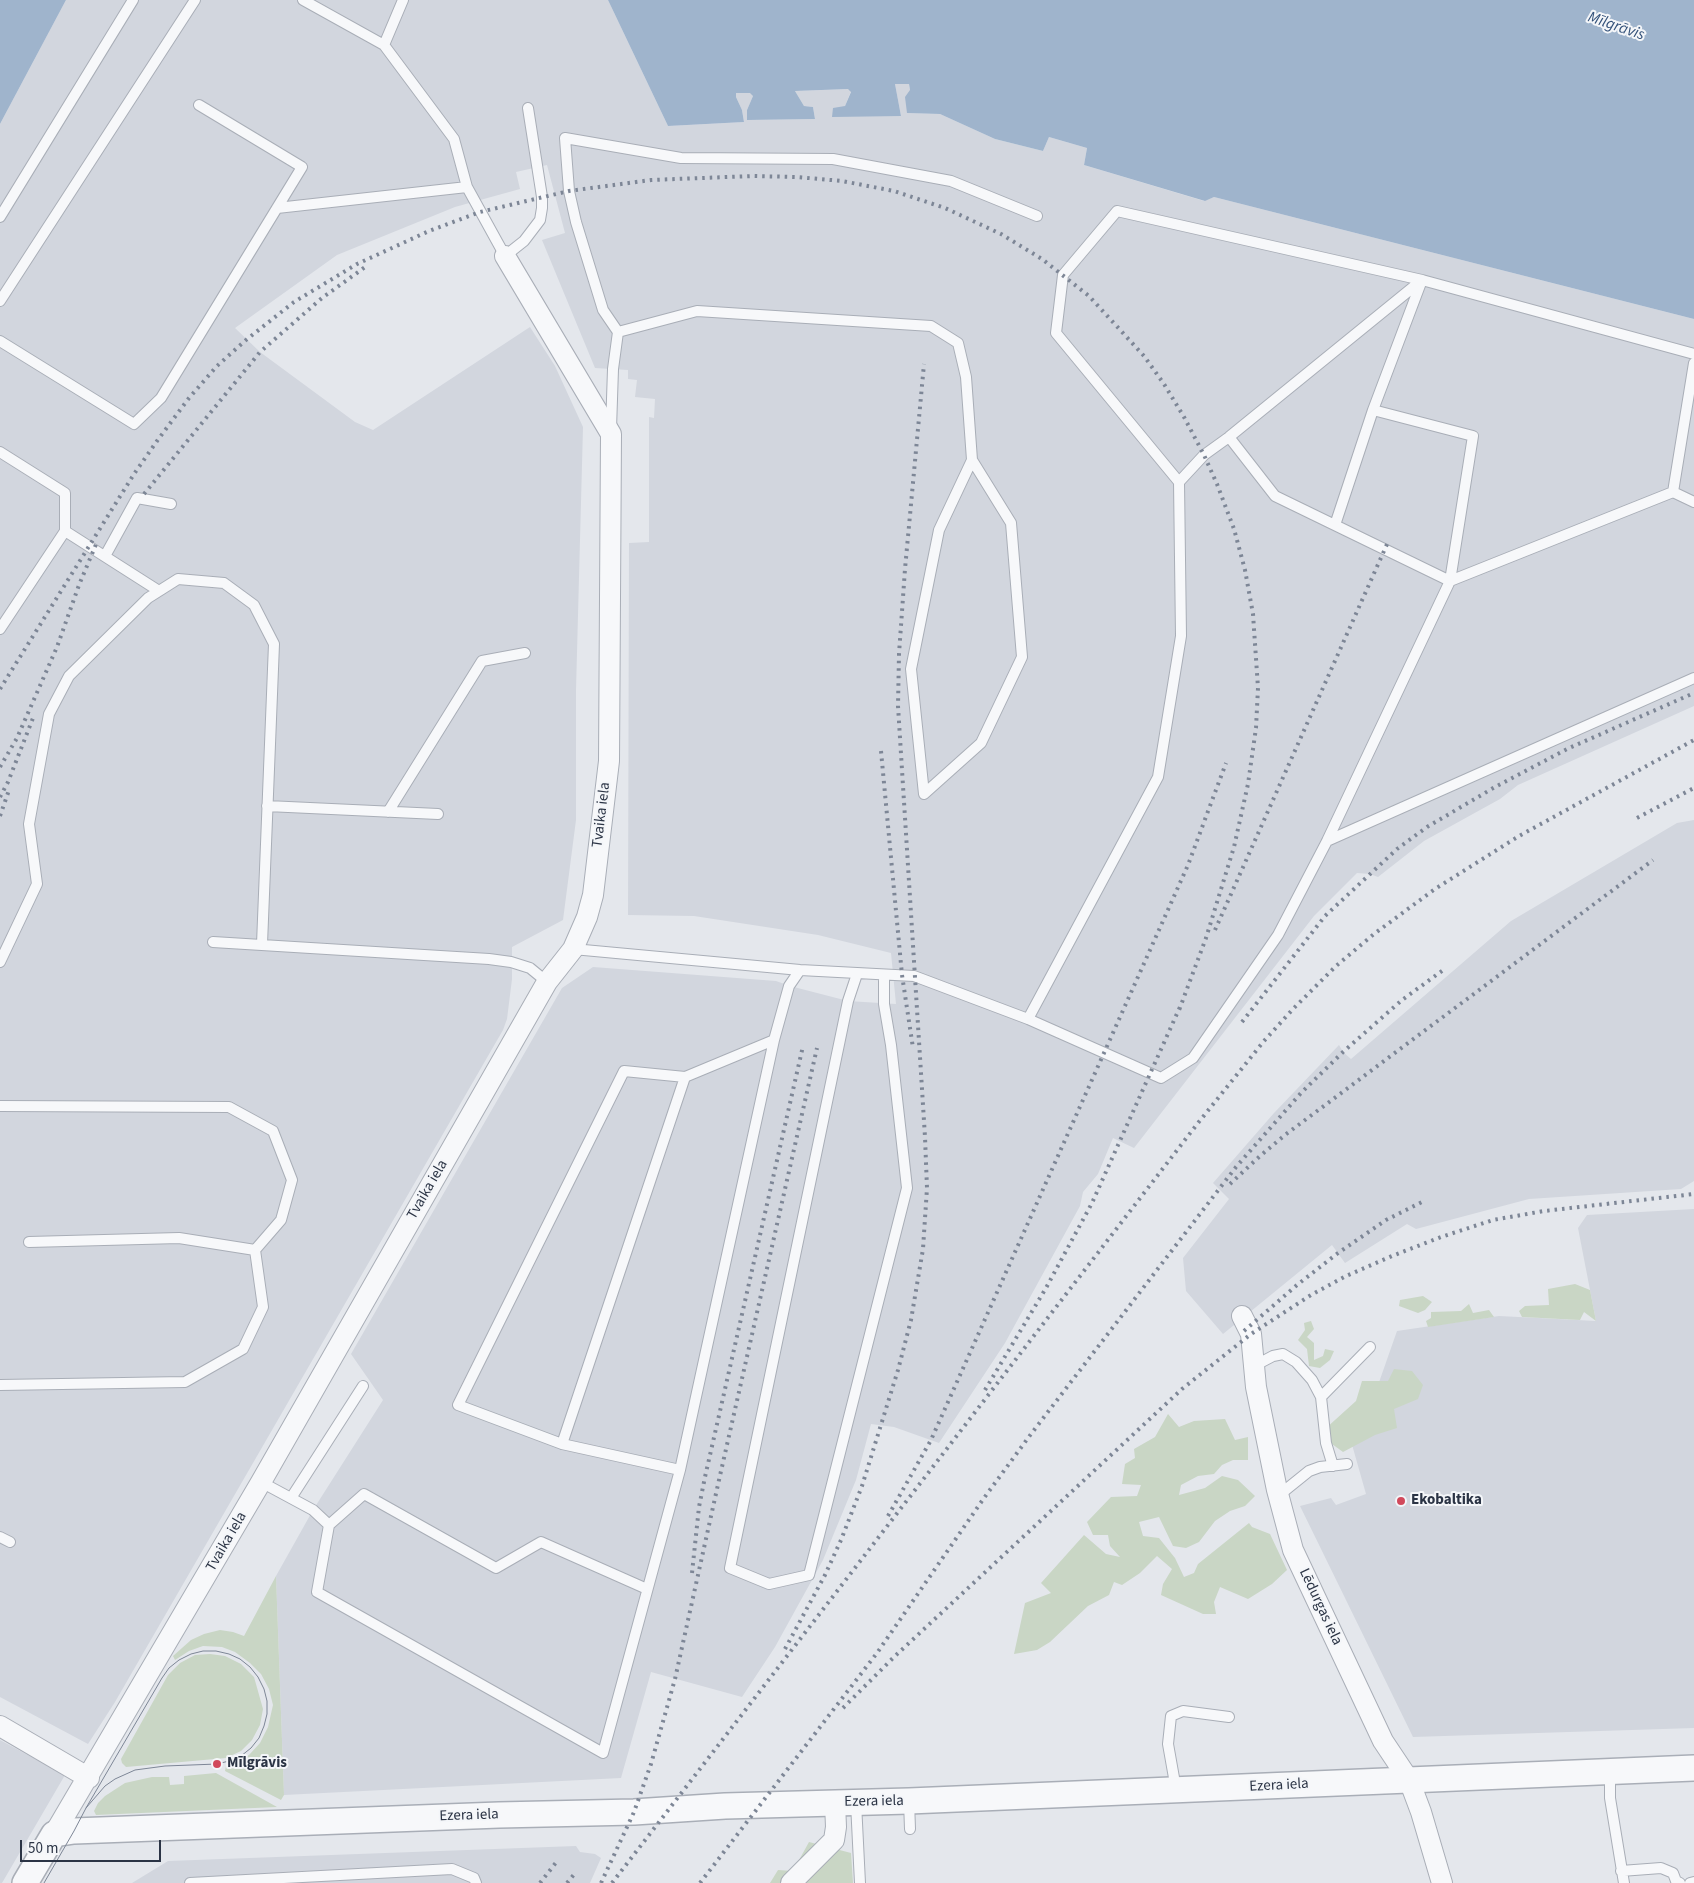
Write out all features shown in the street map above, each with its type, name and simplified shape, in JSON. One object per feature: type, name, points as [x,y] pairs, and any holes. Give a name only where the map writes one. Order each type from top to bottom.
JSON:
[{"type":"street","points":[[505,256],[611,434]]},
{"type":"street","name":"Tvaika iela","points":[[25,1883],[89,1778],[262,1482],[547,982],[573,949],[587,916],[593,895],[609,761],[611,434]]},
{"type":"street","name":"Lēdurgas iela","points":[[1242,1316],[1251,1334],[1256,1387],[1278,1496],[1293,1550],[1383,1742],[1409,1780],[1421,1812],[1442,1883]]},
{"type":"street","points":[[0,1726],[89,1778]]},
{"type":"street","name":"Ezera iela","points":[[54,1834],[89,1830],[634,1812],[725,1806],[909,1801],[1610,1770],[1694,1768]]},
{"type":"street","points":[[791,1883],[834,1840],[836,1827],[846,1802]]},
{"type":"lane","points":[[0,217],[133,0]]},
{"type":"lane","points":[[0,301],[195,0]]},
{"type":"lane","points":[[303,0],[384,45],[454,139],[467,186],[505,256],[524,241],[540,220],[542,208],[542,197],[528,108]]},
{"type":"lane","points":[[384,45],[403,0]]},
{"type":"lane","points":[[0,341],[134,424],[161,398],[302,167],[199,105]]},
{"type":"lane","points":[[611,434],[613,369],[618,332],[603,310],[576,222],[570,191],[565,138],[681,158],[833,159],[951,180],[1037,216]]},
{"type":"lane","points":[[277,208],[467,186]]},
{"type":"lane","points":[[1028,1018],[1158,777],[1181,636],[1179,482],[1056,333],[1063,275],[1117,211],[1422,280],[1694,354]]},
{"type":"lane","points":[[1335,525],[1373,410],[1422,280]]},
{"type":"lane","points":[[1179,482],[1204,455],[1229,437],[1422,280]]},
{"type":"lane","points":[[618,332],[697,310],[931,326],[958,343],[966,377],[972,460],[1011,523],[1022,657],[981,743],[924,794],[911,670],[939,530],[972,460]]},
{"type":"lane","points":[[1674,492],[1694,363]]},
{"type":"lane","points":[[573,949],[800,970],[914,976],[1028,1018],[1161,1078],[1193,1058],[1278,935],[1327,841],[1450,580],[1473,436],[1373,410]]},
{"type":"lane","points":[[1229,437],[1275,496],[1450,580],[1674,492],[1694,502]]},
{"type":"lane","points":[[0,452],[66,493],[65,531],[0,629]]},
{"type":"lane","points":[[105,556],[137,498],[171,504]]},
{"type":"lane","points":[[65,531],[159,591]]},
{"type":"lane","points":[[0,962],[37,884],[29,824],[49,714],[69,676],[148,598],[178,579],[224,583],[254,606],[274,644],[262,944]]},
{"type":"lane","points":[[388,812],[482,660],[526,653]]},
{"type":"lane","points":[[1327,841],[1694,678]]},
{"type":"lane","points":[[267,806],[438,814]]},
{"type":"lane","points":[[213,942],[489,959],[511,962],[530,968],[547,982]]},
{"type":"lane","points":[[647,1589],[541,1542],[496,1568],[364,1494],[329,1525],[317,1592],[603,1752],[680,1470],[774,1040],[790,986],[800,970]]},
{"type":"lane","points":[[857,974],[846,1011],[730,1568],[769,1584],[809,1575],[907,1188],[891,1045],[884,1004],[884,975]]},
{"type":"lane","points":[[680,1470],[562,1444],[458,1405],[624,1070],[685,1077],[774,1040]]},
{"type":"lane","points":[[562,1444],[685,1077]]},
{"type":"lane","points":[[0,1106],[229,1107],[273,1131],[292,1180],[281,1220],[255,1250],[263,1307],[243,1349],[185,1382],[0,1385]]},
{"type":"lane","points":[[29,1242],[178,1238],[255,1250]]},
{"type":"lane","points":[[1321,1397],[1370,1347]]},
{"type":"lane","points":[[1254,1366],[1273,1356],[1282,1354],[1296,1362],[1312,1380],[1321,1397],[1326,1443],[1332,1466]]},
{"type":"lane","points":[[291,1498],[363,1386]]},
{"type":"lane","points":[[1278,1496],[1310,1471],[1320,1467],[1347,1464]]},
{"type":"lane","points":[[262,1482],[313,1510],[329,1525]]},
{"type":"lane","points":[[0,1537],[10,1542]]},
{"type":"lane","points":[[1176,1790],[1168,1744],[1171,1716],[1183,1712],[1229,1717]]},
{"type":"lane","points":[[1610,1770],[1610,1798],[1624,1883]]},
{"type":"lane","points":[[909,1801],[910,1829]]},
{"type":"lane","points":[[846,1802],[860,1883]]},
{"type":"lane","points":[[190,1883],[452,1868],[474,1878],[476,1883]]},
{"type":"lane","points":[[1621,1871],[1661,1868],[1673,1873],[1676,1881],[1680,1883]]},
{"type":"lane","points":[[1690,1883],[1694,1882]]},
{"type":"shaded area","points":[[66,0],[608,0],[668,126],[744,122],[736,93],[751,93],[753,96],[747,110],[747,120],[815,119],[813,107],[804,106],[795,91],[849,89],[851,91],[845,106],[901,116],[895,84],[909,84],[907,113],[940,114],[995,139],[1043,151],[1049,137],[1087,148],[1084,165],[1204,201],[1214,197],[1694,319],[1694,706],[1518,785],[1500,799],[1424,841],[1378,877],[1357,873],[1314,916],[1134,1148],[1113,1138],[1098,1174],[1083,1192],[1080,1206],[1005,1343],[939,1443],[894,1427],[871,1424],[856,1480],[823,1560],[775,1647],[742,1697],[651,1672],[621,1778],[284,1795],[276,1576],[313,1510],[383,1400],[351,1354],[562,988],[593,967],[776,981],[848,1001],[896,1004],[891,953],[818,935],[694,916],[628,915],[629,543],[649,542],[649,417],[654,418],[655,399],[635,397],[637,380],[628,379],[628,370],[595,368],[542,240],[565,233],[547,165],[516,172],[520,189],[455,207],[337,255],[235,328],[260,352],[355,422],[373,430],[530,327],[555,366],[583,427],[576,690],[576,820],[563,920],[512,947],[512,979],[507,1019],[503,1030],[115,1702],[88,1744],[0,1697],[0,124]]},
{"type":"shaded area","points":[[1694,820],[1694,1181],[1681,1189],[1529,1199],[1416,1229],[1407,1224],[1345,1263],[1332,1245],[1223,1334],[1186,1291],[1183,1258],[1229,1199],[1213,1183],[1274,1113],[1339,1045],[1343,1052],[1351,1059],[1511,921],[1677,823]]},
{"type":"shaded area","points":[[1694,1209],[1694,1728],[1413,1737],[1300,1506],[1331,1498],[1336,1505],[1366,1494],[1345,1420],[1377,1388],[1397,1331],[1499,1316],[1596,1321],[1578,1228],[1587,1215]]},
{"type":"shaded area","points":[[0,1740],[65,1775],[2,1883],[0,1883]]},
{"type":"shaded area","points":[[576,1846],[580,1852],[595,1854],[601,1858],[590,1883],[132,1883],[168,1861]]},
{"type":"green space","points":[[1575,1284],[1590,1290],[1596,1321],[1584,1312],[1580,1320],[1522,1317],[1519,1311],[1525,1306],[1549,1305],[1548,1289]]},
{"type":"green space","points":[[1423,1296],[1432,1302],[1425,1310],[1418,1313],[1399,1306],[1400,1300]]},
{"type":"green space","points":[[1469,1304],[1473,1313],[1489,1310],[1494,1317],[1428,1327],[1426,1321],[1431,1318],[1431,1312],[1461,1311]]},
{"type":"green space","points":[[1311,1321],[1314,1329],[1307,1337],[1314,1343],[1314,1360],[1323,1356],[1325,1349],[1334,1351],[1330,1360],[1320,1368],[1309,1366],[1307,1349],[1298,1340],[1305,1330],[1304,1323]]},
{"type":"green space","points":[[1394,1369],[1412,1371],[1423,1385],[1418,1399],[1394,1409],[1397,1428],[1375,1435],[1343,1452],[1332,1444],[1325,1429],[1356,1401],[1362,1381],[1388,1381]]},
{"type":"green space","points":[[1168,1414],[1179,1427],[1194,1421],[1225,1419],[1235,1440],[1248,1437],[1248,1460],[1233,1460],[1222,1465],[1214,1474],[1198,1476],[1181,1485],[1179,1495],[1205,1488],[1222,1476],[1238,1480],[1255,1496],[1245,1506],[1230,1511],[1215,1521],[1199,1542],[1186,1548],[1173,1546],[1159,1517],[1139,1522],[1143,1536],[1159,1538],[1175,1558],[1184,1577],[1194,1573],[1198,1564],[1249,1523],[1252,1527],[1270,1534],[1287,1570],[1272,1584],[1248,1599],[1220,1587],[1214,1602],[1216,1614],[1203,1614],[1161,1595],[1163,1584],[1172,1569],[1157,1556],[1140,1573],[1122,1585],[1114,1582],[1109,1595],[1088,1606],[1050,1642],[1037,1650],[1014,1654],[1025,1603],[1051,1593],[1041,1583],[1084,1535],[1106,1554],[1120,1557],[1110,1546],[1108,1535],[1093,1535],[1087,1522],[1111,1497],[1137,1496],[1141,1485],[1122,1484],[1125,1464],[1135,1458],[1134,1449],[1155,1437]]},
{"type":"green space","points":[[276,1576],[284,1795],[281,1800],[225,1771],[226,1766],[249,1755],[260,1743],[268,1727],[273,1705],[269,1689],[261,1674],[235,1652],[222,1647],[203,1646],[189,1651],[175,1660],[173,1656],[191,1640],[204,1634],[220,1630],[244,1636]]},
{"type":"green space","points":[[195,1655],[225,1656],[241,1664],[254,1677],[263,1709],[260,1725],[252,1740],[241,1751],[226,1758],[126,1767],[121,1759],[168,1675],[180,1663]]},
{"type":"green space","points":[[216,1773],[277,1807],[96,1815],[94,1811],[98,1803],[105,1796],[125,1783],[152,1777],[169,1777],[170,1785],[184,1784],[184,1776]]},
{"type":"green space","points":[[809,1842],[851,1853],[853,1883],[770,1883],[778,1870],[793,1871]]},
{"type":"water","points":[[0,0],[66,0],[0,124]]},
{"type":"water","points":[[608,0],[1694,0],[1694,319],[1214,197],[1205,201],[1084,165],[1087,148],[1049,137],[1043,151],[995,139],[940,114],[907,113],[905,97],[910,90],[909,84],[895,84],[901,116],[832,117],[833,108],[845,106],[851,92],[848,89],[795,91],[804,106],[813,107],[815,119],[747,120],[747,110],[753,96],[750,93],[736,93],[744,122],[668,126]]},
{"type":"tram line","points":[[44,1883],[86,1808],[169,1668],[179,1660],[203,1651],[229,1654],[240,1659],[250,1667],[258,1677],[267,1701],[267,1714],[264,1726],[259,1738],[251,1748],[241,1756],[217,1764],[165,1766],[135,1770],[105,1786],[86,1808]]},
{"type":"railway","points":[[0,689],[134,474],[189,398],[217,366],[246,340],[294,302],[357,264],[429,231],[480,212],[569,191],[651,180],[753,176],[842,181],[894,191],[945,208],[1001,234],[1042,259],[1089,296],[1144,356],[1164,384],[1204,455],[1234,529],[1245,570],[1253,614],[1258,688],[1256,728],[1248,784],[1234,847],[1206,938],[1178,1013]]},
{"type":"railway","points":[[144,494],[260,352],[322,298],[368,265]]},
{"type":"railway","points":[[785,1649],[825,1575],[862,1486],[898,1370],[911,1320],[923,1249],[927,1188],[925,1137],[898,706],[899,654],[905,569],[924,364]]},
{"type":"railway","points":[[0,767],[17,738],[57,647],[79,585],[97,542]]},
{"type":"railway","points":[[1215,930],[1388,542]]},
{"type":"railway","points":[[1242,1022],[1325,916],[1397,849],[1427,827],[1495,787],[1567,749],[1694,693]]},
{"type":"railway","points":[[0,797],[8,782],[33,718]]},
{"type":"railway","points":[[612,1883],[1198,1123],[1264,1041],[1293,1009],[1336,966],[1374,934],[1435,889],[1519,836],[1694,740]]},
{"type":"railway","points":[[881,751],[902,975],[913,1048]]},
{"type":"railway","points":[[888,1516],[931,1440],[1188,865],[1226,763]]},
{"type":"railway","points":[[1637,818],[1694,788]]},
{"type":"railway","points":[[0,816],[9,790]]},
{"type":"railway","points":[[1230,1184],[1285,1135],[1653,860]]},
{"type":"railway","points":[[700,1883],[877,1653],[984,1498],[1031,1434],[1236,1167],[1301,1093],[1343,1052],[1402,1000],[1446,968]]},
{"type":"railway","points":[[985,1390],[1046,1288],[1092,1203],[1180,1007]]},
{"type":"railway","points":[[692,1573],[699,1507],[705,1477],[803,1046]]},
{"type":"railway","points":[[601,1883],[634,1812],[651,1764],[675,1679],[817,1048]]},
{"type":"railway","points":[[843,1708],[894,1657],[1182,1389],[1251,1334],[1311,1295],[1346,1276],[1392,1256],[1493,1220],[1544,1211],[1694,1194]]},
{"type":"railway","points":[[1244,1331],[1297,1285],[1338,1253],[1386,1220],[1422,1202]]},
{"type":"railway","points":[[540,1883],[558,1860]]},
{"type":"railway","points":[[567,1883],[576,1872]]},
{"type":"place","name":"Ekobaltika","points":[[1401,1501]]},
{"type":"place","name":"Mīlgrāvis","points":[[217,1764]]}]
